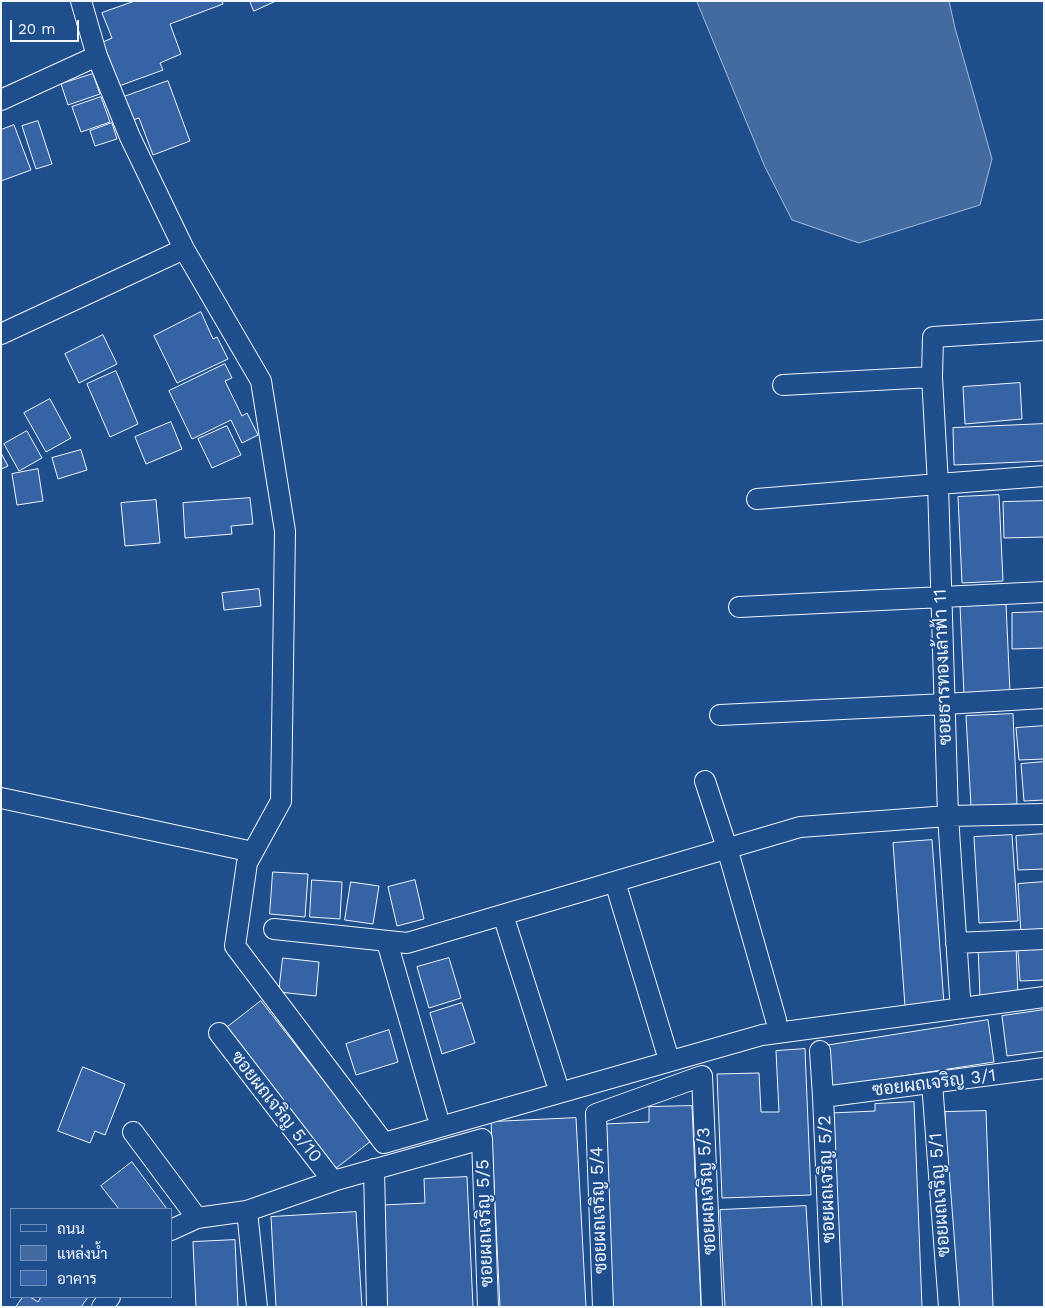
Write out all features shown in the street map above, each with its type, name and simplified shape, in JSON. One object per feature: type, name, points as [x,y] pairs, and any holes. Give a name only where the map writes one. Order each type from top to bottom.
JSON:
[{"type":"street","points":[[81,1],[97,56],[130,136],[184,249],[261,381],[285,531],[281,801],[247,863],[234,946],[384,1143],[762,1035],[1044,997]]},
{"type":"street","points":[[1,100],[97,56]]},
{"type":"street","points":[[1,334],[184,249]]},
{"type":"street","name":"ซอยธารทองเล้าฟ้า 11","points":[[960,997],[948,816],[938,484],[932,378],[933,337],[1044,330]]},
{"type":"street","points":[[782,385],[932,378]]},
{"type":"street","points":[[757,499],[1044,476]]},
{"type":"street","points":[[739,607],[1044,592]]},
{"type":"street","points":[[720,715],[1044,698]]},
{"type":"street","points":[[705,781],[727,848],[776,1020]]},
{"type":"street","points":[[1,798],[253,852]]},
{"type":"street","points":[[274,929],[407,944],[800,827],[948,816],[1044,814]]},
{"type":"street","points":[[615,882],[666,1050]]},
{"type":"street","points":[[503,915],[556,1081]]},
{"type":"street","points":[[956,943],[1044,939]]},
{"type":"street","points":[[387,942],[437,1116]]},
{"type":"street","name":"ซอยผถเจริญ 5/10","points":[[219,1033],[333,1180]]},
{"type":"street","name":"ซอยผถเจริญ 5/2","points":[[820,1051],[832,1307]]},
{"type":"street","name":"ซอยผถเจริญ 3/1","points":[[823,1097],[1044,1068]]},
{"type":"street","name":"ซอยผถเจริญ 5/4","points":[[603,1307],[596,1114],[702,1076]]},
{"type":"street","name":"ซอยผถเจริญ 5/3","points":[[702,1076],[712,1307]]},
{"type":"street","name":"ซอยผถเจริญ 5/1","points":[[932,1084],[948,1307]]},
{"type":"street","points":[[133,1132],[197,1218]]},
{"type":"street","name":"ซอยผถเจริญ 5/5","points":[[374,1169],[482,1140],[488,1307]]},
{"type":"street","points":[[172,1230],[197,1218],[246,1211],[333,1180],[374,1169],[377,1307]]},
{"type":"street","points":[[246,1211],[257,1307]]},
{"type":"water","points":[[697,1],[949,1],[992,159],[980,205],[859,243],[792,220],[765,167]]},
{"type":"building","points":[[135,1],[222,1],[223,4],[170,24],[181,54],[160,63],[163,70],[119,86],[103,42],[112,38],[102,13]]},
{"type":"building","points":[[250,1],[276,1],[254,11]]},
{"type":"building","points":[[93,74],[100,94],[68,105],[61,84]]},
{"type":"building","points":[[168,81],[190,141],[153,155],[139,118],[130,121],[121,98]]},
{"type":"building","points":[[101,97],[110,122],[81,132],[72,107]]},
{"type":"building","points":[[38,121],[52,164],[36,169],[22,126]]},
{"type":"building","points":[[112,123],[117,139],[95,146],[90,131]]},
{"type":"building","points":[[14,125],[31,170],[1,181],[1,130]]},
{"type":"building","points":[[201,312],[213,339],[217,337],[228,359],[177,383],[154,336]]},
{"type":"building","points":[[103,335],[117,364],[79,383],[65,354]]},
{"type":"building","points":[[225,364],[232,378],[225,381],[242,416],[247,413],[258,435],[242,443],[231,420],[192,439],[169,391]]},
{"type":"building","points":[[116,371],[138,424],[110,437],[87,384]]},
{"type":"building","points":[[1020,383],[1022,419],[965,424],[963,387]]},
{"type":"building","points":[[50,399],[71,438],[46,452],[24,413]]},
{"type":"building","points":[[171,422],[182,449],[146,464],[135,437]]},
{"type":"building","points":[[1044,424],[1044,461],[954,465],[953,428]]},
{"type":"building","points":[[227,426],[241,455],[212,468],[198,439]]},
{"type":"building","points":[[27,431],[42,458],[19,471],[4,444]]},
{"type":"building","points":[[81,450],[87,470],[58,479],[52,458]]},
{"type":"building","points":[[1,453],[8,466],[1,469]]},
{"type":"building","points":[[38,469],[43,501],[17,505],[12,474]]},
{"type":"building","points":[[999,495],[1003,581],[962,583],[958,497]]},
{"type":"building","points":[[250,498],[253,524],[231,526],[232,534],[185,538],[183,503]]},
{"type":"building","points":[[156,500],[160,543],[125,546],[121,503]]},
{"type":"building","points":[[1044,501],[1044,537],[1004,538],[1003,502]]},
{"type":"building","points":[[259,589],[261,606],[224,610],[222,593]]},
{"type":"building","points":[[1006,603],[1010,693],[964,695],[960,605]]},
{"type":"building","points":[[1044,612],[1044,648],[1012,649],[1012,613]]},
{"type":"building","points":[[1013,714],[1017,804],[971,806],[966,716]]},
{"type":"building","points":[[1044,726],[1044,759],[1019,760],[1016,728]]},
{"type":"building","points":[[1044,762],[1044,800],[1024,801],[1021,764]]},
{"type":"building","points":[[1044,834],[1044,869],[1018,870],[1016,836]]},
{"type":"building","points":[[1012,835],[1018,921],[979,923],[974,837]]},
{"type":"building","points":[[932,840],[944,1004],[905,1006],[893,843]]},
{"type":"building","points":[[273,872],[308,874],[305,917],[270,914]]},
{"type":"building","points":[[312,880],[342,882],[340,919],[310,917]]},
{"type":"building","points":[[415,880],[424,919],[397,926],[388,887]]},
{"type":"building","points":[[351,882],[379,886],[373,924],[345,920]]},
{"type":"building","points":[[1044,882],[1044,934],[1021,935],[1018,884]]},
{"type":"building","points":[[1016,945],[1018,996],[980,997],[978,946]]},
{"type":"building","points":[[1044,949],[1044,980],[1020,981],[1018,950]]},
{"type":"building","points":[[283,958],[319,962],[316,996],[279,992]]},
{"type":"building","points":[[449,958],[461,998],[429,1008],[417,967]]},
{"type":"building","points":[[261,1001],[371,1141],[335,1169],[225,1029]]},
{"type":"building","points":[[462,1003],[475,1043],[442,1054],[430,1013]]},
{"type":"building","points":[[1044,1010],[1044,1051],[1007,1056],[1002,1016]]},
{"type":"building","points":[[988,1020],[994,1062],[831,1087],[824,1046]]},
{"type":"building","points":[[389,1030],[398,1062],[356,1075],[346,1044]]},
{"type":"building","points":[[805,1049],[811,1195],[722,1198],[717,1074],[759,1073],[761,1112],[779,1112],[776,1051]]},
{"type":"building","points":[[83,1067],[125,1084],[105,1135],[95,1131],[90,1143],[58,1131]]},
{"type":"building","points":[[914,1102],[922,1307],[839,1307],[831,1113],[875,1111],[875,1104]]},
{"type":"building","points":[[692,1106],[701,1307],[613,1307],[604,1124],[649,1122],[649,1107]]},
{"type":"building","points":[[986,1111],[993,1307],[952,1307],[945,1112]]},
{"type":"building","points":[[576,1118],[586,1307],[500,1307],[491,1122]]},
{"type":"building","points":[[132,1162],[166,1208],[118,1208],[101,1186]]},
{"type":"building","points":[[467,1177],[473,1307],[387,1307],[383,1205],[425,1203],[424,1179]]},
{"type":"building","points":[[806,1206],[812,1307],[725,1307],[720,1210]]},
{"type":"building","points":[[356,1212],[362,1307],[276,1307],[271,1217]]},
{"type":"building","points":[[235,1240],[238,1307],[196,1307],[193,1242]]},
{"type":"building","points":[[22,1298],[32,1298],[38,1302],[40,1298],[87,1298],[81,1307],[16,1307]]}]
